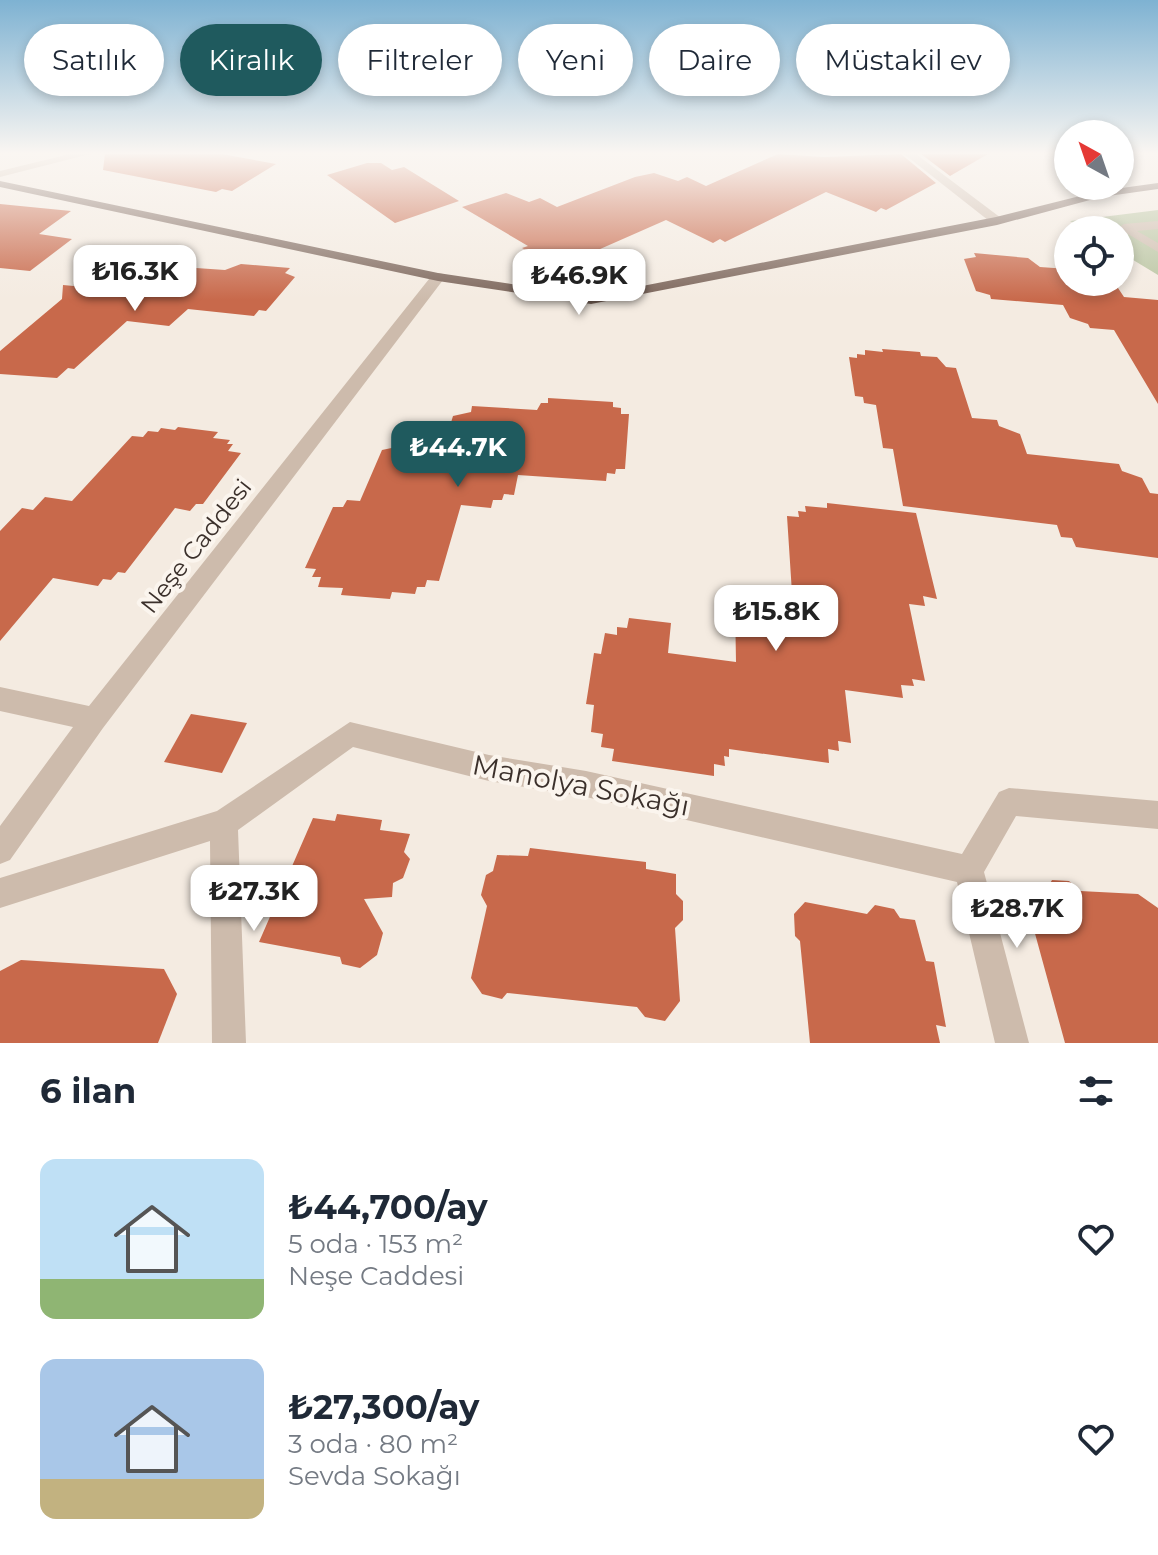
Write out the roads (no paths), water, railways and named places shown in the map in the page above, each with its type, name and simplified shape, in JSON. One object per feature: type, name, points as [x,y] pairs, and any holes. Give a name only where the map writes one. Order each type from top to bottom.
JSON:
[{"type":"main road","points":[[88,203],[438,277],[591,300],[997,221],[1067,203]]},
{"type":"street","points":[[973,203],[997,221]]},
{"type":"street","points":[[1158,225],[1124,228],[1158,248]]},
{"type":"street","name":"Neşe Caddesi","points":[[0,850],[94,719],[438,277]]},
{"type":"street","points":[[0,699],[94,719]]},
{"type":"street","name":"Manolya Sokağı","points":[[0,893],[224,823],[350,734],[489,768],[586,784],[969,870]]},
{"type":"street","points":[[1012,1043],[969,870],[1009,802],[1158,815]]},
{"type":"street","points":[[224,823],[229,1043]]}]
